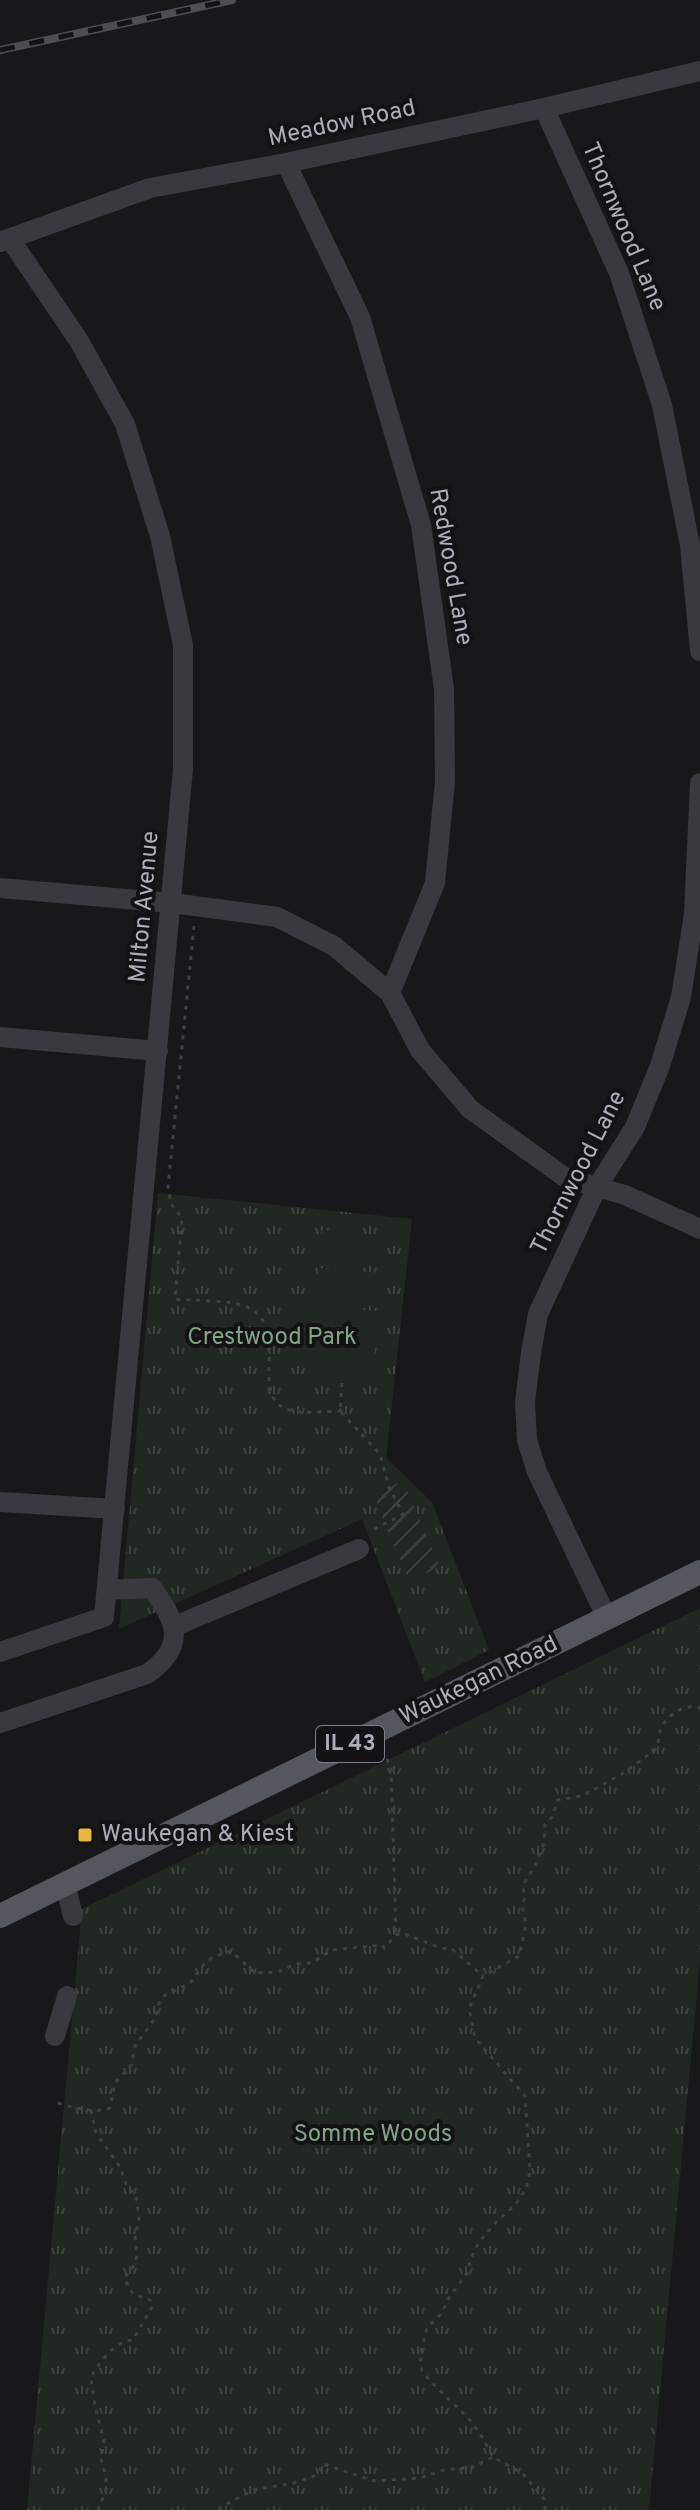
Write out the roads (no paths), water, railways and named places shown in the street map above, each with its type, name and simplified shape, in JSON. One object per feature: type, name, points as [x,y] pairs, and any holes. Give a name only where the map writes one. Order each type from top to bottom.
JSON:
[{"type":"main road","name":"Waukegan Road","points":[[0,1916],[700,1572]]},
{"type":"street","name":"Meadow Road","points":[[5,241],[150,188],[286,163],[700,71]]},
{"type":"street","name":"Thornwood Lane","points":[[544,108],[619,273],[662,405],[690,545],[700,651]]},
{"type":"street","name":"Redwood Lane","points":[[286,163],[360,317],[421,525],[444,689],[445,781],[435,883],[390,993]]},
{"type":"street","name":"Milton Avenue","points":[[0,1652],[104,1617],[183,769],[183,645],[160,536],[125,424],[79,341],[5,241]]},
{"type":"street","name":"Thornwood Lane","points":[[607,1618],[537,1472],[527,1440],[525,1402],[538,1314],[597,1187],[635,1127],[660,1066],[681,997],[697,914],[700,783]]},
{"type":"street","points":[[0,888],[172,903],[277,917],[334,946],[390,993],[420,1050],[470,1109],[566,1178],[625,1195],[700,1229]]},
{"type":"street","points":[[0,1037],[158,1051]]},
{"type":"street","points":[[0,1502],[115,1509]]},
{"type":"street","points":[[175,1626],[359,1549]]},
{"type":"street","points":[[0,1723],[147,1674],[161,1664],[172,1647],[175,1626],[167,1608],[152,1588],[107,1590]]},
{"type":"street","points":[[65,1884],[73,1916]]},
{"type":"street","points":[[55,2036],[67,1996]]},
{"type":"railway","points":[[0,50],[232,0]]},
{"type":"place","name":"Waukegan & Kiest","points":[[85,1835]]},
{"type":"park label","name":"Crestwood Park","points":[[272,1338]]},
{"type":"park label","name":"Somme Woods","points":[[373,2135]]}]
